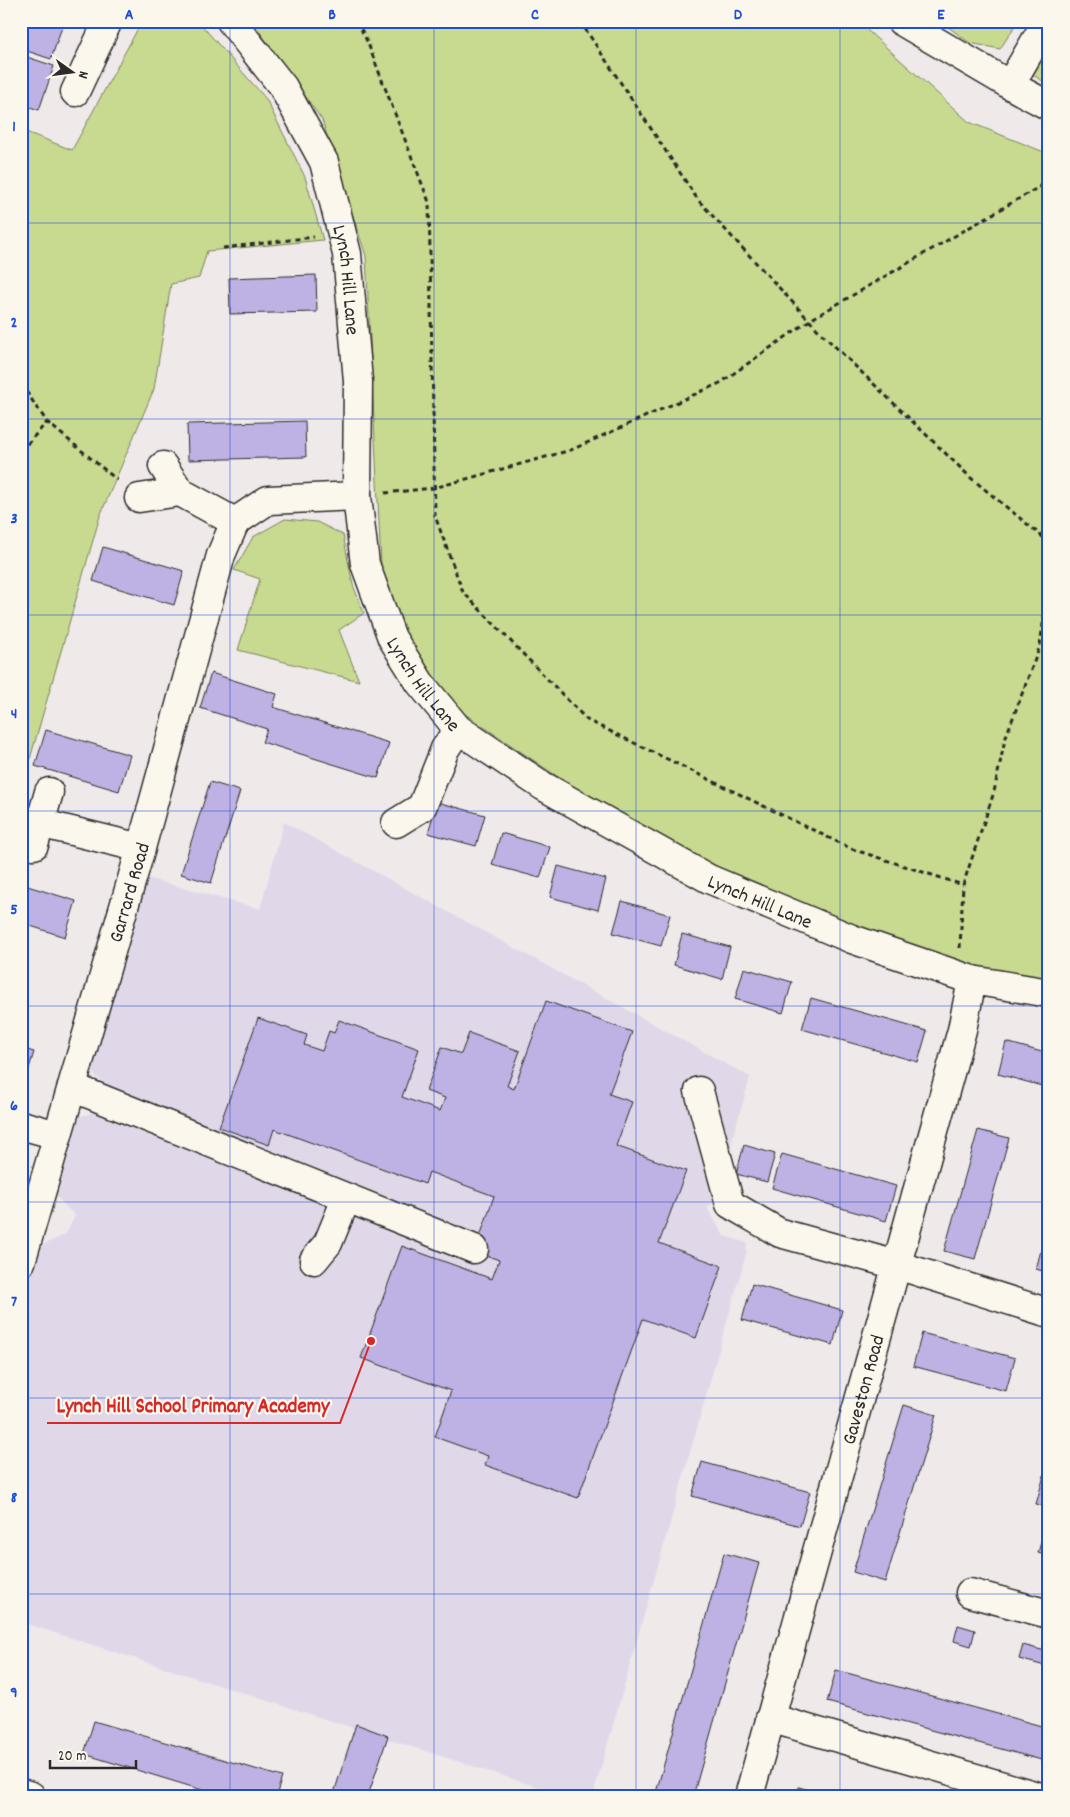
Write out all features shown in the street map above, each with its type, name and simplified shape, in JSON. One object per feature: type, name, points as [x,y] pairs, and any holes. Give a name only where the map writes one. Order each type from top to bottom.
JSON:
[{"type":"street","points":[[75,92],[108,21]]},
{"type":"street","name":"Lynch Hill Lane","points":[[231,21],[283,87],[324,162],[347,254],[358,381],[357,496],[365,564],[392,638],[420,683],[458,728],[543,786],[709,879],[852,939],[966,978],[1049,993]]},
{"type":"street","points":[[901,21],[1049,106]]},
{"type":"street","points":[[1010,85],[1046,21]]},
{"type":"street","points":[[163,466],[180,492],[235,522],[268,500],[357,496]]},
{"type":"street","points":[[139,498],[180,492]]},
{"type":"street","name":"Garrard Road","points":[[21,1262],[141,848],[221,555],[235,522]]},
{"type":"street","points":[[396,824],[422,807],[445,749],[458,728]]},
{"type":"street","points":[[49,792],[36,834],[141,848]]},
{"type":"street","name":"Gaveston Road","points":[[749,1796],[962,1030],[966,978]]},
{"type":"street","points":[[72,1087],[474,1249]]},
{"type":"street","points":[[700,1091],[730,1204],[780,1233],[896,1265],[1049,1312]]},
{"type":"street","points":[[21,1125],[57,1134]]},
{"type":"street","points":[[314,1260],[328,1243],[346,1199]]},
{"type":"street","points":[[970,1593],[1049,1614]]},
{"type":"street","points":[[770,1718],[1037,1796]]},
{"type":"street","points":[[21,1793],[31,1796]]},
{"type":"path","points":[[356,21],[367,41],[429,202],[435,516],[463,592],[587,720],[852,849],[962,885]]},
{"type":"path","points":[[580,21],[698,200],[810,320],[971,478],[1049,542]]},
{"type":"path","points":[[357,496],[434,488],[571,450],[720,383],[810,320],[1039,187],[1049,174]]},
{"type":"path","points":[[223,248],[342,233]]},
{"type":"path","points":[[21,384],[47,422],[139,498]]},
{"type":"path","points":[[21,451],[47,422]]},
{"type":"path","points":[[966,978],[962,885],[994,792],[1005,739],[1040,646],[1049,580]]},
{"type":"shaded area","points":[[284,822],[750,1077],[722,1175],[725,1193],[707,1208],[724,1236],[747,1243],[746,1254],[593,1796],[566,1796],[21,1622],[21,1299],[35,1249],[66,1234],[75,1216],[51,1191],[73,1118],[104,1110],[109,1088],[87,1068],[140,876],[260,909]]},
{"type":"green space","points":[[142,21],[198,21],[266,99],[305,177],[323,240],[207,251],[199,278],[171,284],[154,389],[100,516],[21,790],[21,130],[72,150]]},
{"type":"green space","points":[[252,21],[857,21],[969,122],[1049,154],[1049,984],[939,962],[653,841],[453,706],[383,604],[366,256],[322,120]]},
{"type":"green space","points":[[940,21],[1018,21],[1000,49],[970,43]]},
{"type":"green space","points":[[1049,46],[1049,85],[1033,75]]},
{"type":"green space","points":[[285,519],[317,522],[343,535],[353,585],[364,613],[339,630],[359,681],[238,650],[260,579],[234,570],[253,537]]},
{"type":"building","points":[[21,21],[64,21],[51,59],[21,49]]},
{"type":"building","points":[[21,55],[54,66],[39,110],[21,104]]},
{"type":"building","points":[[316,275],[317,312],[230,314],[229,278]]},
{"type":"building","points":[[305,421],[306,457],[188,460],[187,424]]},
{"type":"building","points":[[103,547],[184,571],[174,605],[93,581]]},
{"type":"building","points":[[211,673],[277,694],[273,707],[389,743],[378,778],[262,742],[267,729],[200,708]]},
{"type":"building","points":[[46,730],[130,755],[119,791],[35,766]]},
{"type":"building","points":[[210,782],[240,791],[211,883],[181,874]]},
{"type":"building","points":[[437,802],[485,815],[476,846],[428,833]]},
{"type":"building","points":[[501,833],[550,847],[540,878],[492,865]]},
{"type":"building","points":[[558,866],[606,879],[598,910],[550,897]]},
{"type":"building","points":[[21,884],[76,901],[65,937],[21,923]]},
{"type":"building","points":[[622,901],[670,915],[661,946],[613,933]]},
{"type":"building","points":[[682,934],[730,947],[722,979],[674,965]]},
{"type":"building","points":[[744,968],[792,982],[783,1013],[735,999]]},
{"type":"building","points":[[811,998],[927,1031],[918,1062],[802,1029]]},
{"type":"building","points":[[546,1001],[632,1032],[609,1094],[632,1102],[616,1146],[686,1171],[659,1243],[722,1266],[696,1338],[643,1319],[578,1498],[485,1465],[488,1456],[435,1437],[451,1391],[361,1358],[402,1246],[492,1279],[499,1260],[475,1251],[494,1196],[429,1172],[425,1184],[274,1129],[269,1145],[219,1127],[258,1018],[307,1035],[304,1045],[322,1051],[329,1031],[334,1033],[339,1020],[419,1049],[402,1097],[440,1111],[445,1098],[426,1091],[442,1047],[461,1054],[469,1033],[520,1051],[507,1086],[514,1089]]},
{"type":"building","points":[[1006,1042],[1049,1054],[1049,1088],[998,1074]]},
{"type":"building","points":[[21,1048],[34,1052],[24,1085],[21,1085]]},
{"type":"building","points":[[978,1130],[1009,1138],[975,1259],[944,1251]]},
{"type":"building","points":[[744,1145],[775,1154],[767,1182],[736,1174]]},
{"type":"building","points":[[782,1154],[896,1186],[886,1221],[772,1188]]},
{"type":"building","points":[[1044,1239],[1049,1240],[1049,1273],[1036,1269]]},
{"type":"building","points":[[752,1284],[842,1310],[833,1345],[742,1320]]},
{"type":"building","points":[[922,1333],[1015,1358],[1006,1391],[913,1366]]},
{"type":"building","points":[[904,1405],[936,1415],[885,1582],[853,1572]]},
{"type":"building","points":[[1049,1458],[1049,1507],[1036,1504]]},
{"type":"building","points":[[702,1462],[810,1492],[800,1526],[692,1496]]},
{"type":"building","points":[[1049,1513],[1049,1556],[1038,1553]]},
{"type":"building","points":[[724,1553],[759,1563],[693,1796],[655,1796]]},
{"type":"building","points":[[958,1625],[975,1630],[971,1646],[954,1641]]},
{"type":"building","points":[[1023,1645],[1049,1652],[1049,1667],[1019,1659]]},
{"type":"building","points":[[836,1670],[1049,1728],[1049,1762],[827,1702]]},
{"type":"building","points":[[94,1721],[282,1777],[276,1796],[222,1796],[84,1754]]},
{"type":"building","points":[[356,1724],[388,1736],[368,1796],[333,1796]]},
{"type":"building","points":[[799,1787],[830,1796],[796,1796]]},
{"type":"place","name":"Lynch Hill School Primary Academy","points":[[371,1341]]}]
